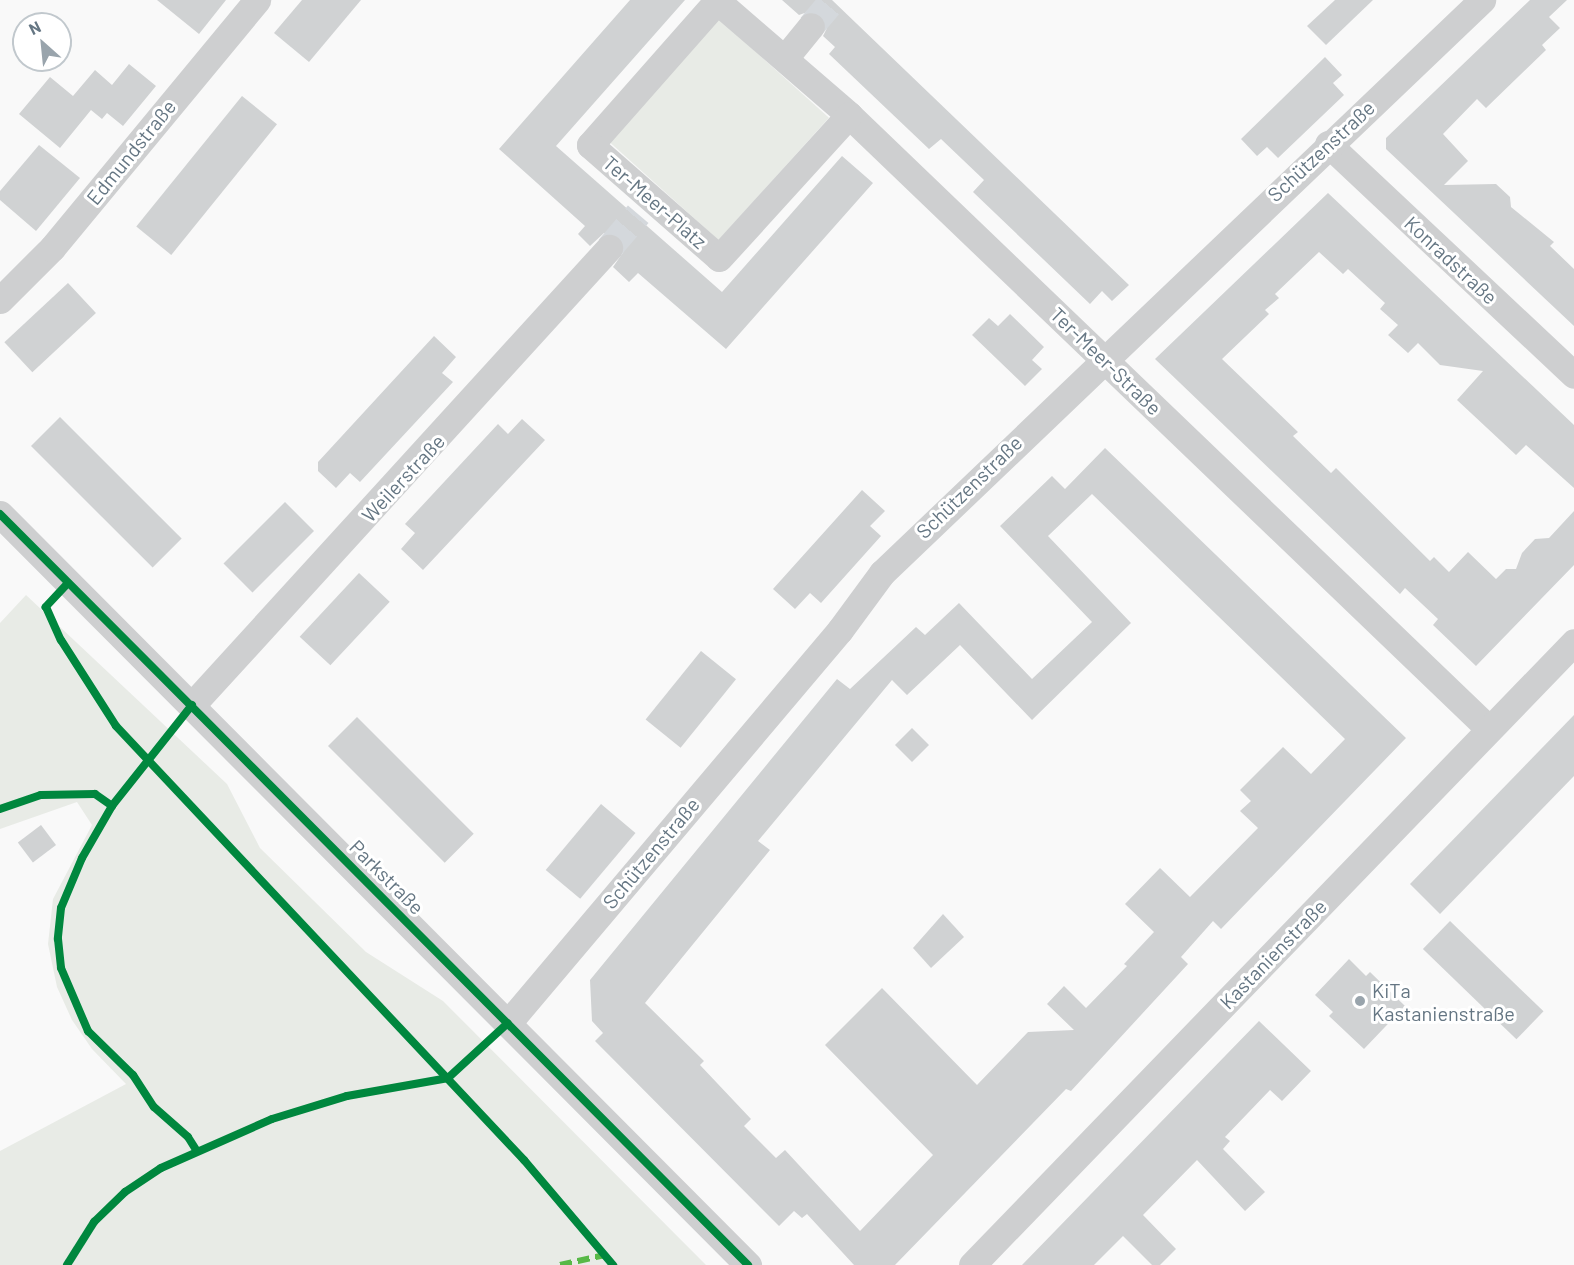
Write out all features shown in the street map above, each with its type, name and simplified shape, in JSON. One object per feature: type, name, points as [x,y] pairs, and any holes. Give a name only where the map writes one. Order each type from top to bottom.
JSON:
[{"type":"street","name":"Edmundstraße","points":[[0,300],[52,248],[257,0]]},
{"type":"street","name":"Ter-Meer-Straße","points":[[716,0],[849,115],[1489,729]]},
{"type":"street","name":"Ter-Meer-Platz","points":[[716,0],[590,145],[644,207],[719,258],[849,115]]},
{"type":"street","name":"Schützenstraße","points":[[508,1023],[840,630],[882,573],[1103,358],[1482,0]]},
{"type":"street","points":[[785,58],[811,26]]},
{"type":"street","name":"Konradstraße","points":[[1328,144],[1574,375]]},
{"type":"street","name":"Weilerstraße","points":[[192,705],[609,248]]},
{"type":"street","name":"Parkstraße","points":[[0,514],[748,1265]]},
{"type":"street","name":"Kastanienstraße","points":[[972,1265],[1574,642]]},
{"type":"shaded area","points":[[716,16],[829,118],[719,240],[606,139]]},
{"type":"shaded area","points":[[26,595],[227,784],[260,848],[366,952],[443,1001],[706,1265],[0,1265],[0,1151],[126,1084],[92,1049],[72,1020],[57,987],[48,944],[53,899],[92,825],[77,802],[0,829],[0,623]]},
{"type":"building","points":[[157,0],[226,0],[199,34]]},
{"type":"building","points":[[302,0],[361,0],[309,62],[274,33]]},
{"type":"building","points":[[630,0],[685,0],[556,146],[722,292],[842,156],[873,183],[726,349],[638,273],[629,282],[613,267],[624,251],[619,236],[604,233],[590,246],[578,234],[585,226],[499,149]]},
{"type":"building","points":[[782,0],[832,0],[1129,285],[1112,301],[1102,291],[1090,304],[973,192],[984,180],[941,139],[929,149],[829,54],[835,47],[823,36],[827,28],[821,14],[813,10],[799,15]]},
{"type":"building","points":[[1335,0],[1373,0],[1326,45],[1307,26]]},
{"type":"building","points":[[1530,0],[1567,0],[1549,17],[1560,28],[1542,45],[1546,50],[1486,108],[1477,99],[1443,134],[1468,161],[1444,185],[1496,184],[1510,197],[1511,207],[1554,242],[1550,246],[1574,269],[1574,326],[1386,149],[1386,138]]},
{"type":"building","points":[[1325,57],[1342,75],[1333,83],[1344,95],[1278,158],[1267,147],[1257,156],[1241,139]]},
{"type":"building","points":[[129,64],[156,86],[123,126],[107,113],[102,119],[91,110],[60,148],[19,114],[50,77],[73,96],[95,70],[112,85]]},
{"type":"building","points":[[242,96],[277,124],[171,255],[136,227]]},
{"type":"building","points":[[39,145],[80,178],[36,231],[0,200],[0,191]]},
{"type":"building","points":[[1328,193],[1574,425],[1574,488],[1526,445],[1516,455],[1457,400],[1483,371],[1440,365],[1418,343],[1408,353],[1388,335],[1398,325],[1380,309],[1385,303],[1348,269],[1343,274],[1319,252],[1275,294],[1279,298],[1265,310],[1269,314],[1222,359],[1298,432],[1293,436],[1331,473],[1336,468],[1430,561],[1434,557],[1449,572],[1468,552],[1496,579],[1506,569],[1516,569],[1522,553],[1535,539],[1549,538],[1574,511],[1574,565],[1476,666],[1433,625],[1438,619],[1405,588],[1400,594],[1155,359]]},
{"type":"building","points":[[68,283],[96,313],[32,372],[4,342]]},
{"type":"building","points":[[1010,314],[1044,347],[1032,360],[1042,369],[1025,386],[972,335],[989,318],[998,326]]},
{"type":"building","points":[[434,336],[456,357],[442,373],[453,382],[360,482],[350,473],[336,488],[318,471],[318,462]]},
{"type":"building","points":[[60,417],[182,539],[153,568],[31,446]]},
{"type":"building","points":[[522,419],[545,440],[423,570],[401,549],[415,533],[405,524],[498,424],[508,434]]},
{"type":"building","points":[[1105,448],[1406,738],[1221,929],[1213,921],[1181,957],[1188,964],[1071,1091],[1066,1089],[895,1265],[854,1265],[807,1214],[802,1218],[794,1211],[779,1226],[595,1041],[603,1033],[592,1021],[590,980],[837,679],[850,689],[916,627],[925,635],[959,603],[1032,679],[1092,622],[1000,526],[1052,476],[1065,489]],"holes":[[[1092,494],[1345,739],[1311,774],[1283,747],[1240,790],[1251,801],[1240,811],[1258,828],[1190,897],[1160,868],[1125,904],[1154,932],[1124,964],[1127,966],[1086,1008],[1064,986],[1047,1004],[1074,1030],[1028,1032],[977,1085],[882,988],[825,1045],[933,1155],[860,1231],[785,1150],[776,1158],[744,1126],[751,1119],[700,1065],[704,1061],[645,1003],[770,850],[758,841],[892,680],[907,695],[960,645],[1032,720],[1131,623],[1048,536]]]},
{"type":"building","points":[[862,490],[885,511],[870,526],[881,536],[821,603],[810,593],[795,609],[773,589]]},
{"type":"building","points":[[285,502],[314,531],[252,593],[223,564]]},
{"type":"building","points":[[359,573],[390,602],[330,665],[300,637]]},
{"type":"building","points":[[701,651],[736,679],[681,748],[646,719]]},
{"type":"building","points":[[1574,715],[1574,776],[1440,914],[1410,884]]},
{"type":"building","points":[[357,717],[474,834],[445,863],[328,746]]},
{"type":"building","points":[[912,728],[929,745],[912,762],[895,745]]},
{"type":"building","points":[[601,804],[635,833],[580,899],[546,870]]},
{"type":"building","points":[[41,825],[56,845],[33,862],[18,842]]},
{"type":"building","points":[[943,914],[964,937],[931,968],[913,948]]},
{"type":"building","points":[[1450,921],[1544,1011],[1516,1039],[1423,949]]},
{"type":"building","name":"KiTa Kastanienstraße","points":[[1349,959],[1366,976],[1370,972],[1405,1006],[1364,1049],[1329,1016],[1333,1012],[1315,995]]},
{"type":"building","points":[[1259,1021],[1311,1071],[1282,1101],[1270,1090],[1225,1137],[1230,1141],[1223,1149],[1265,1192],[1245,1211],[1197,1160],[1143,1215],[1176,1249],[1160,1265],[1152,1265],[1123,1236],[1094,1265],[1022,1265]]},
{"type":"tunnel","points":[[811,26],[833,0]]},
{"type":"tunnel","points":[[609,248],[638,214]]},
{"type":"marked path","points":[[560,1265],[605,1255]]},
{"type":"cycle path","points":[[0,514],[748,1265]]},
{"type":"cycle path","points":[[68,583],[46,607],[61,640],[116,726],[524,1160],[613,1265]]},
{"type":"cycle path","points":[[192,705],[112,806],[82,858],[61,908],[58,939],[61,968],[88,1031],[133,1075],[154,1107],[188,1137],[196,1150]]},
{"type":"cycle path","points":[[0,809],[41,795],[95,794],[112,806]]},
{"type":"cycle path","points":[[67,1265],[94,1222],[125,1192],[161,1168],[272,1119],[347,1096],[448,1078],[508,1023]]},
{"type":"place","name":"KiTa Kastanienstraße","points":[[1360,1001]]}]
